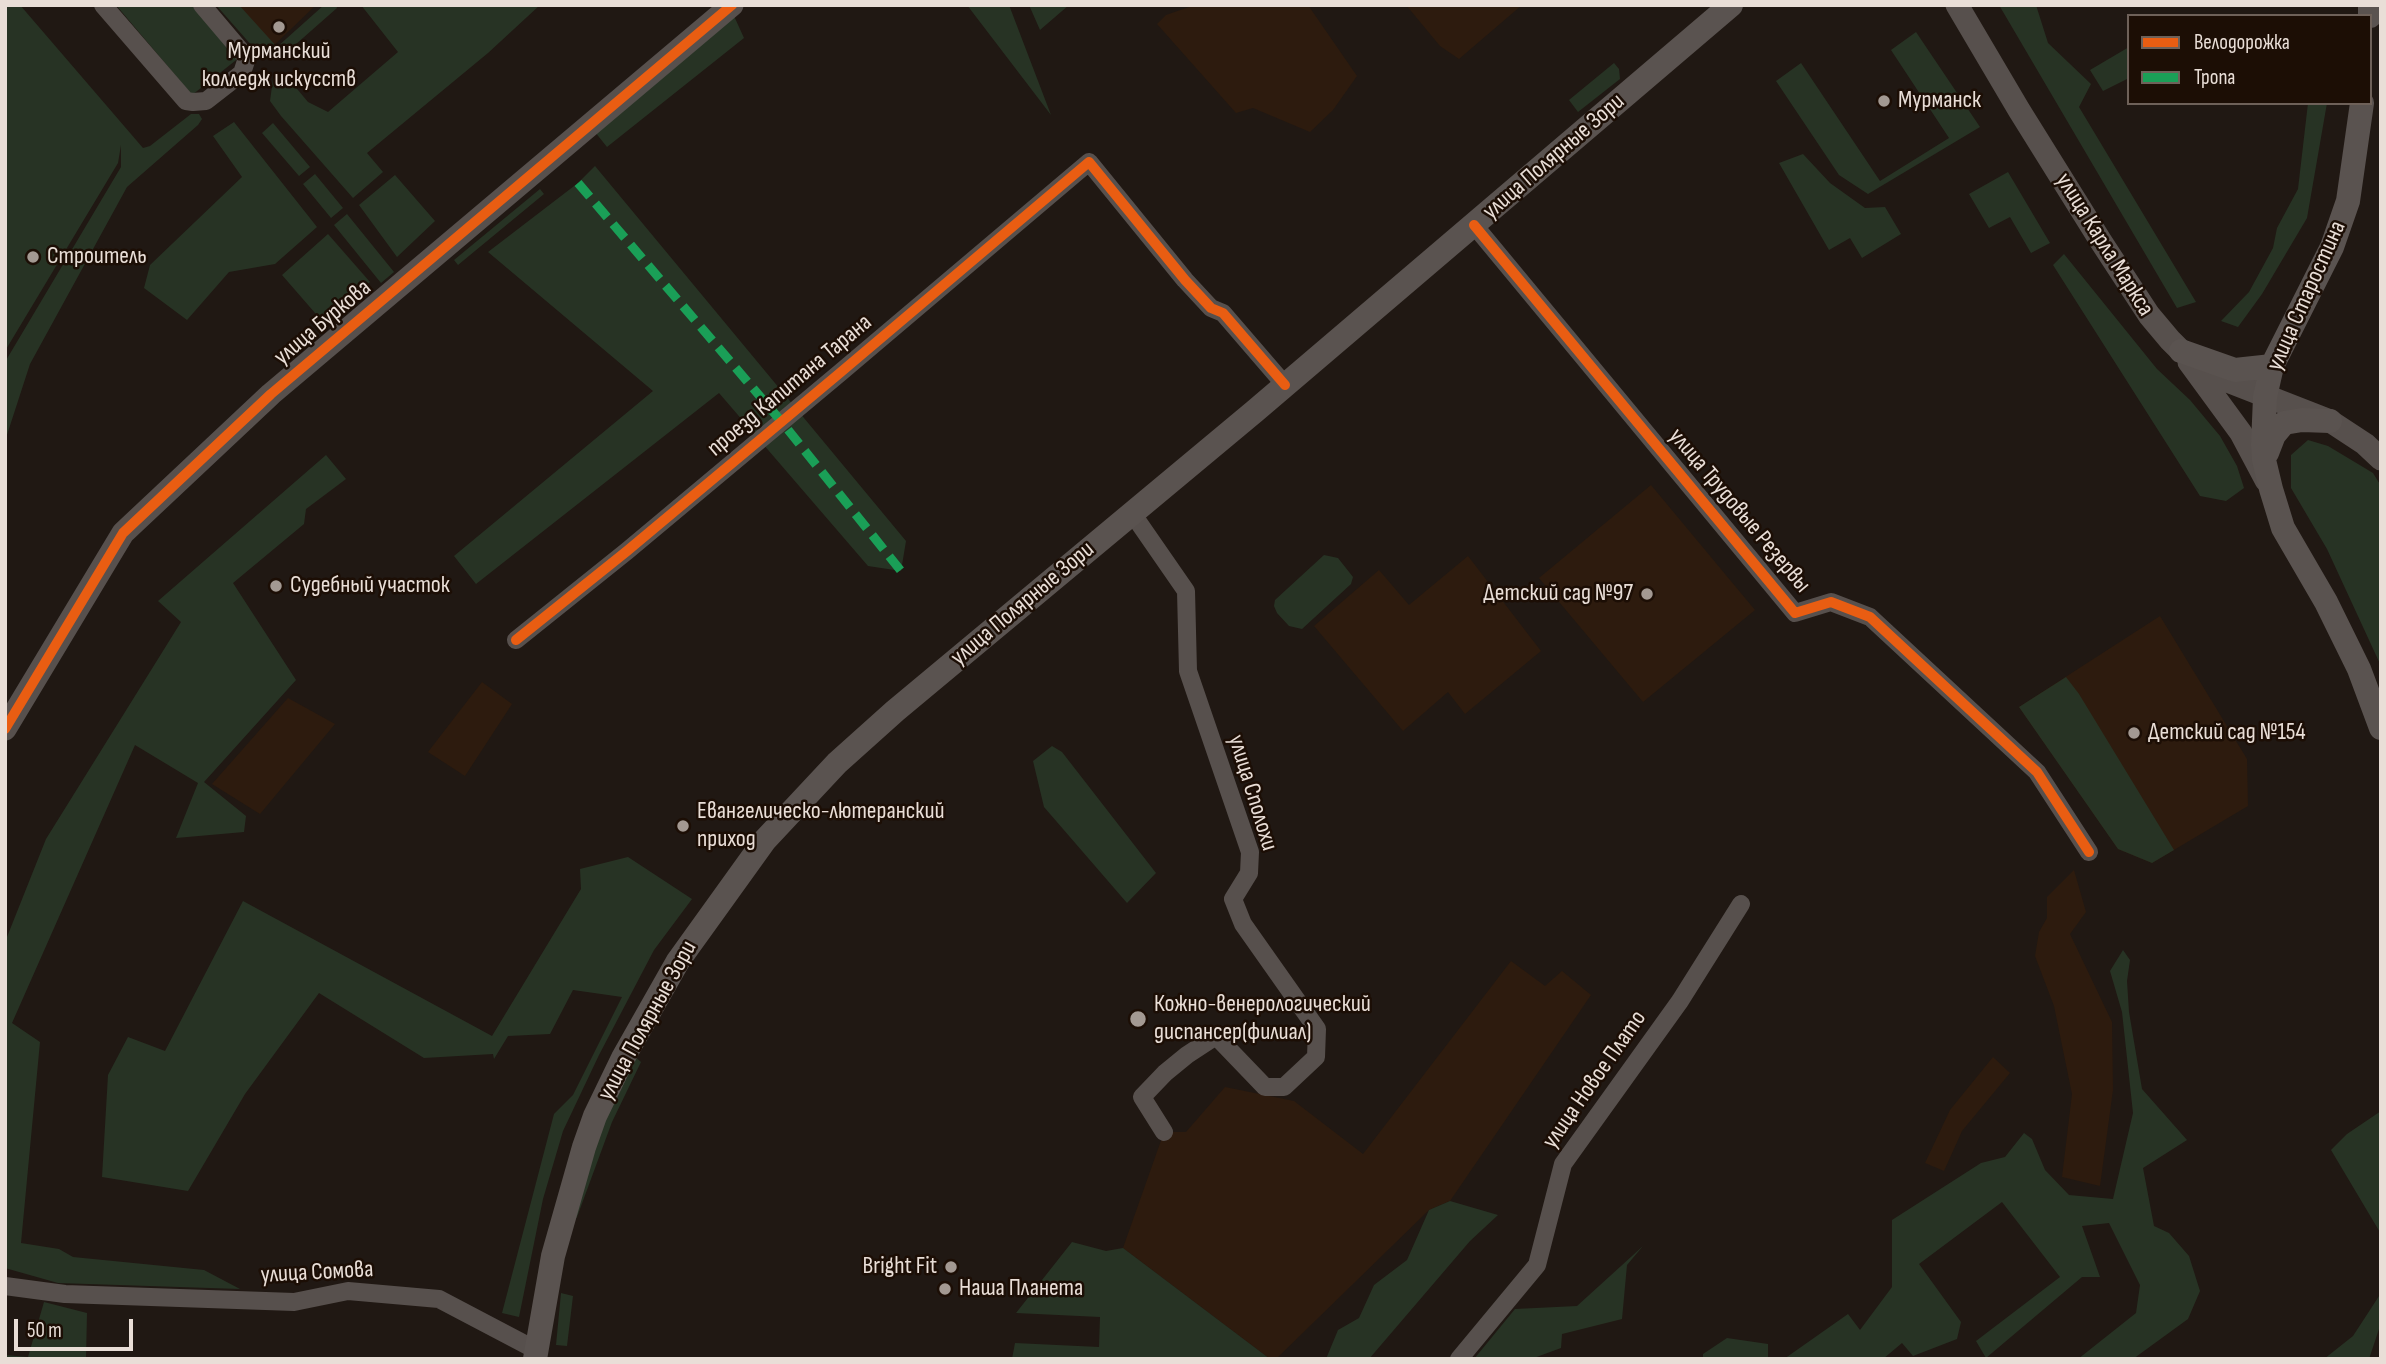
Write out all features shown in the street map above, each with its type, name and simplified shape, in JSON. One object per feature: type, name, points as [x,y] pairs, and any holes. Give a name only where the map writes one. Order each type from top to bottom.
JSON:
[{"type":"main road","name":"улица Полярные Зори","points":[[536,1354],[553,1256],[595,1116],[678,961],[765,840],[837,763],[970,647],[1285,385],[1731,5]]},
{"type":"main road","name":"улица Старостина","points":[[2271,489],[2264,460],[2265,397],[2272,366],[2340,226],[2348,201],[2362,105]]},
{"type":"main road","points":[[2181,351],[2235,370],[2272,366]]},
{"type":"main road","points":[[2264,460],[2274,435],[2284,423],[2322,418]]},
{"type":"main road","points":[[2271,489],[2283,528],[2326,602],[2359,669],[2381,729]]},
{"type":"street","points":[[103,5],[186,101],[192,102],[206,101],[242,73],[247,58],[202,5]]},
{"type":"street","name":"улица Буркова","points":[[5,729],[123,533],[271,394],[732,5]]},
{"type":"street","name":"улица Карла Маркса","points":[[1957,5],[2019,110],[2155,324],[2181,351],[2225,380],[2322,418],[2365,444],[2381,459]]},
{"type":"street","name":"проезд Капитана Тарана","points":[[516,640],[841,372],[1089,162],[1185,280],[1211,308],[1223,313],[1285,385]]},
{"type":"street","name":"улица Трудовые Резервы","points":[[1474,225],[1795,613],[1831,602],[1870,617],[2038,772],[2089,852]]},
{"type":"street","points":[[2181,351],[2241,433],[2271,489]]},
{"type":"street","name":"улица Сполохи","points":[[1132,513],[1186,591],[1188,670],[1250,852],[1249,873],[1233,899],[1242,924],[1317,1029],[1316,1057],[1284,1087],[1265,1087],[1216,1036],[1187,1055],[1142,1097],[1164,1132]]},
{"type":"street","name":"улица Новое Плато","points":[[1459,1359],[1537,1265],[1563,1164],[1680,1002],[1741,904]]},
{"type":"street","name":"улица Сомова","points":[[5,1286],[65,1294],[294,1302],[348,1291],[439,1299],[536,1354]]},
{"type":"shaded area","name":"Мурманский колледж искусств","points":[[222,5],[316,5],[264,55]]},
{"type":"shaded area","points":[[1195,5],[1308,5],[1357,76],[1333,110],[1310,132],[1253,108],[1236,113],[1157,24],[1166,15]]},
{"type":"shaded area","points":[[1406,5],[1522,5],[1459,59],[1440,46]]},
{"type":"shaded area","name":"Детский сад №97","points":[[1651,485],[1755,610],[1643,702],[1539,578]]},
{"type":"shaded area","points":[[1468,556],[1541,651],[1465,714],[1448,692],[1403,731],[1314,626],[1379,570],[1409,605]]},
{"type":"shaded area","name":"Детский сад №154","points":[[2160,616],[2247,759],[2248,806],[2152,863],[2118,849],[2019,707]]},
{"type":"shaded area","points":[[482,682],[512,704],[465,776],[428,752]]},
{"type":"shaded area","points":[[288,698],[335,724],[260,814],[212,784]]},
{"type":"shaded area","points":[[2074,870],[2086,912],[2070,934],[2112,1022],[2113,1090],[2100,1186],[2062,1177],[2072,1094],[2054,1006],[2035,956],[2039,932],[2047,918],[2047,897]]},
{"type":"shaded area","points":[[1511,961],[1545,986],[1562,971],[1591,995],[1450,1201],[1429,1210],[1276,1359],[1270,1359],[1123,1248],[1164,1132],[1186,1132],[1225,1087],[1294,1101],[1363,1154]]},
{"type":"shaded area","points":[[1993,1057],[2010,1073],[1962,1131],[1944,1171],[1925,1163],[1950,1110]]},
{"type":"green space","name":"Строитель","points":[[5,5],[20,5],[143,148],[150,146],[191,114],[199,114],[202,119],[127,187],[30,364],[5,441],[5,362],[121,167],[121,145],[118,163],[5,351]]},
{"type":"green space","points":[[116,5],[195,5],[240,57],[192,95]]},
{"type":"green space","points":[[216,5],[239,5],[277,47],[324,5],[336,5],[337,8],[278,60],[269,60],[260,55]]},
{"type":"green space","points":[[361,5],[540,5],[488,53],[367,153],[383,172],[353,198],[270,101],[273,79],[283,72],[308,102],[328,112],[398,52]]},
{"type":"green space","points":[[967,5],[1009,5],[1051,115]]},
{"type":"green space","points":[[1029,5],[1069,5],[1040,30]]},
{"type":"green space","points":[[1999,5],[2036,5],[2048,43],[2091,84],[2079,107],[2196,302],[2177,308]]},
{"type":"green space","points":[[734,16],[744,38],[607,147],[595,132]]},
{"type":"green space","points":[[1916,32],[1980,127],[1868,194],[1839,175],[1776,81],[1801,63],[1880,181],[1949,138],[1891,50]]},
{"type":"green space","points":[[2127,48],[2127,79],[2103,91],[2090,70]]},
{"type":"green space","points":[[1614,63],[1619,69],[1620,79],[1578,112],[1569,100]]},
{"type":"green space","points":[[2308,105],[2327,105],[2307,218],[2262,294],[2238,327],[2221,321],[2249,292],[2273,248],[2277,228],[2298,189]]},
{"type":"green space","points":[[234,122],[317,227],[275,264],[229,272],[187,320],[144,288],[150,265],[242,177],[213,136]]},
{"type":"green space","points":[[273,123],[310,167],[299,176],[262,133]]},
{"type":"green space","points":[[1803,154],[1830,183],[1865,208],[1885,207],[1901,234],[1862,258],[1850,238],[1829,250],[1779,163]]},
{"type":"green space","points":[[595,166],[906,541],[901,571],[868,566],[719,393],[476,584],[454,556],[653,391],[488,252],[578,183]]},
{"type":"green space","points":[[2008,172],[2050,243],[2031,253],[2010,217],[1989,228],[1969,194]]},
{"type":"green space","points":[[315,174],[343,208],[331,218],[303,184]]},
{"type":"green space","points":[[395,175],[435,221],[397,257],[359,205]]},
{"type":"green space","points":[[540,189],[544,194],[458,265],[454,260]]},
{"type":"green space","points":[[347,214],[394,272],[381,283],[334,225]]},
{"type":"green space","points":[[328,234],[370,282],[322,321],[282,275]]},
{"type":"green space","points":[[2064,254],[2157,369],[2190,400],[2220,436],[2237,466],[2244,488],[2226,501],[2200,496],[2053,265]]},
{"type":"green space","points":[[2308,440],[2328,446],[2373,473],[2381,486],[2381,666],[2327,549],[2291,488],[2291,455]]},
{"type":"green space","points":[[326,455],[346,479],[306,509],[304,524],[233,583],[296,680],[204,782],[246,816],[244,832],[176,838],[198,783],[135,745],[12,1023],[40,1042],[21,1243],[59,1249],[73,1257],[204,1270],[240,1289],[58,1283],[5,1268],[5,942],[46,839],[181,622],[158,601]]},
{"type":"green space","points":[[1324,555],[1338,558],[1353,577],[1351,584],[1302,629],[1289,626],[1277,613],[1275,600]]},
{"type":"green space","points":[[2066,677],[2174,850],[2152,863],[2118,849],[2019,707]]},
{"type":"green space","points":[[1052,746],[1062,752],[1156,873],[1127,903],[1044,807],[1033,761]]},
{"type":"green space","points":[[628,857],[692,899],[654,950],[563,1131],[543,1199],[519,1317],[502,1313],[554,1114],[573,1095],[622,997],[573,990],[550,1034],[508,1036],[494,1059],[493,1054],[424,1058],[319,993],[245,1094],[188,1191],[102,1177],[108,1075],[128,1037],[165,1051],[243,901],[492,1036],[581,889],[580,869]]},
{"type":"green space","points":[[2123,950],[2130,960],[2127,981],[2129,1012],[2142,1089],[2187,1140],[2143,1168],[2154,1226],[2169,1233],[2189,1256],[2200,1291],[2188,1319],[2133,1359],[2078,1359],[2136,1313],[2140,1285],[2109,1223],[2082,1226],[2100,1277],[2082,1277],[1986,1358],[1976,1341],[2060,1277],[2002,1202],[1919,1264],[1961,1322],[1957,1339],[1913,1356],[1902,1343],[1883,1359],[1784,1359],[1848,1314],[1860,1330],[1892,1287],[1892,1220],[1981,1163],[2005,1157],[2024,1133],[2032,1139],[2045,1170],[2069,1195],[2113,1199],[2133,1113],[2122,1012],[2110,971]]},
{"type":"green space","points":[[630,1052],[641,1062],[612,1122],[577,1217],[558,1242]]},
{"type":"green space","points":[[2381,1111],[2381,1234],[2331,1150],[2347,1134]]},
{"type":"green space","points":[[1450,1201],[1498,1215],[1470,1241],[1369,1359],[1326,1359],[1338,1330],[1359,1318],[1374,1285],[1407,1260],[1429,1210]]},
{"type":"green space","points":[[1072,1242],[1106,1251],[1123,1248],[1270,1359],[1012,1359],[1015,1343],[1099,1347],[1100,1317],[1016,1313]]},
{"type":"green space","points":[[1643,1246],[1627,1265],[1622,1319],[1562,1334],[1561,1348],[1531,1359],[1474,1359],[1515,1309],[1577,1306]]},
{"type":"green space","points":[[561,1293],[573,1296],[567,1346],[556,1345]]},
{"type":"green space","points":[[2381,1293],[2381,1323],[2369,1359],[2324,1359],[2353,1336]]},
{"type":"green space","points":[[44,1302],[87,1313],[86,1359],[5,1359],[5,1355],[28,1357]]},
{"type":"green space","points":[[1727,1338],[1768,1344],[1768,1359],[1703,1359],[1703,1354]]},
{"type":"marked path","points":[[578,183],[781,421],[901,571]]},
{"type":"cycle path","points":[[5,729],[123,533],[271,394],[732,5]]},
{"type":"cycle path","points":[[516,640],[627,551],[1089,162],[1185,280],[1211,308],[1223,313],[1285,385]]},
{"type":"cycle path","points":[[1474,225],[1795,613],[1831,602],[1870,617],[2037,772],[2089,852]]},
{"type":"place","name":"Мурманский колледж искусств","points":[[279,27]]},
{"type":"place","name":"Мурманск","points":[[1884,101]]},
{"type":"place","name":"Строитель","points":[[33,257]]},
{"type":"place","name":"Судебный участок","points":[[276,586]]},
{"type":"place","name":"Детский сад №97","points":[[1647,594]]},
{"type":"place","name":"Детский сад №154","points":[[2134,733]]},
{"type":"place","name":"Евангелическо-лютеранский приход","points":[[683,826]]},
{"type":"place","name":"Кожно-венерологический диспансер(филиал)","points":[[1138,1019]]},
{"type":"place","name":"Bright Fit","points":[[951,1267]]},
{"type":"place","name":"Наша Планета","points":[[945,1289]]}]
